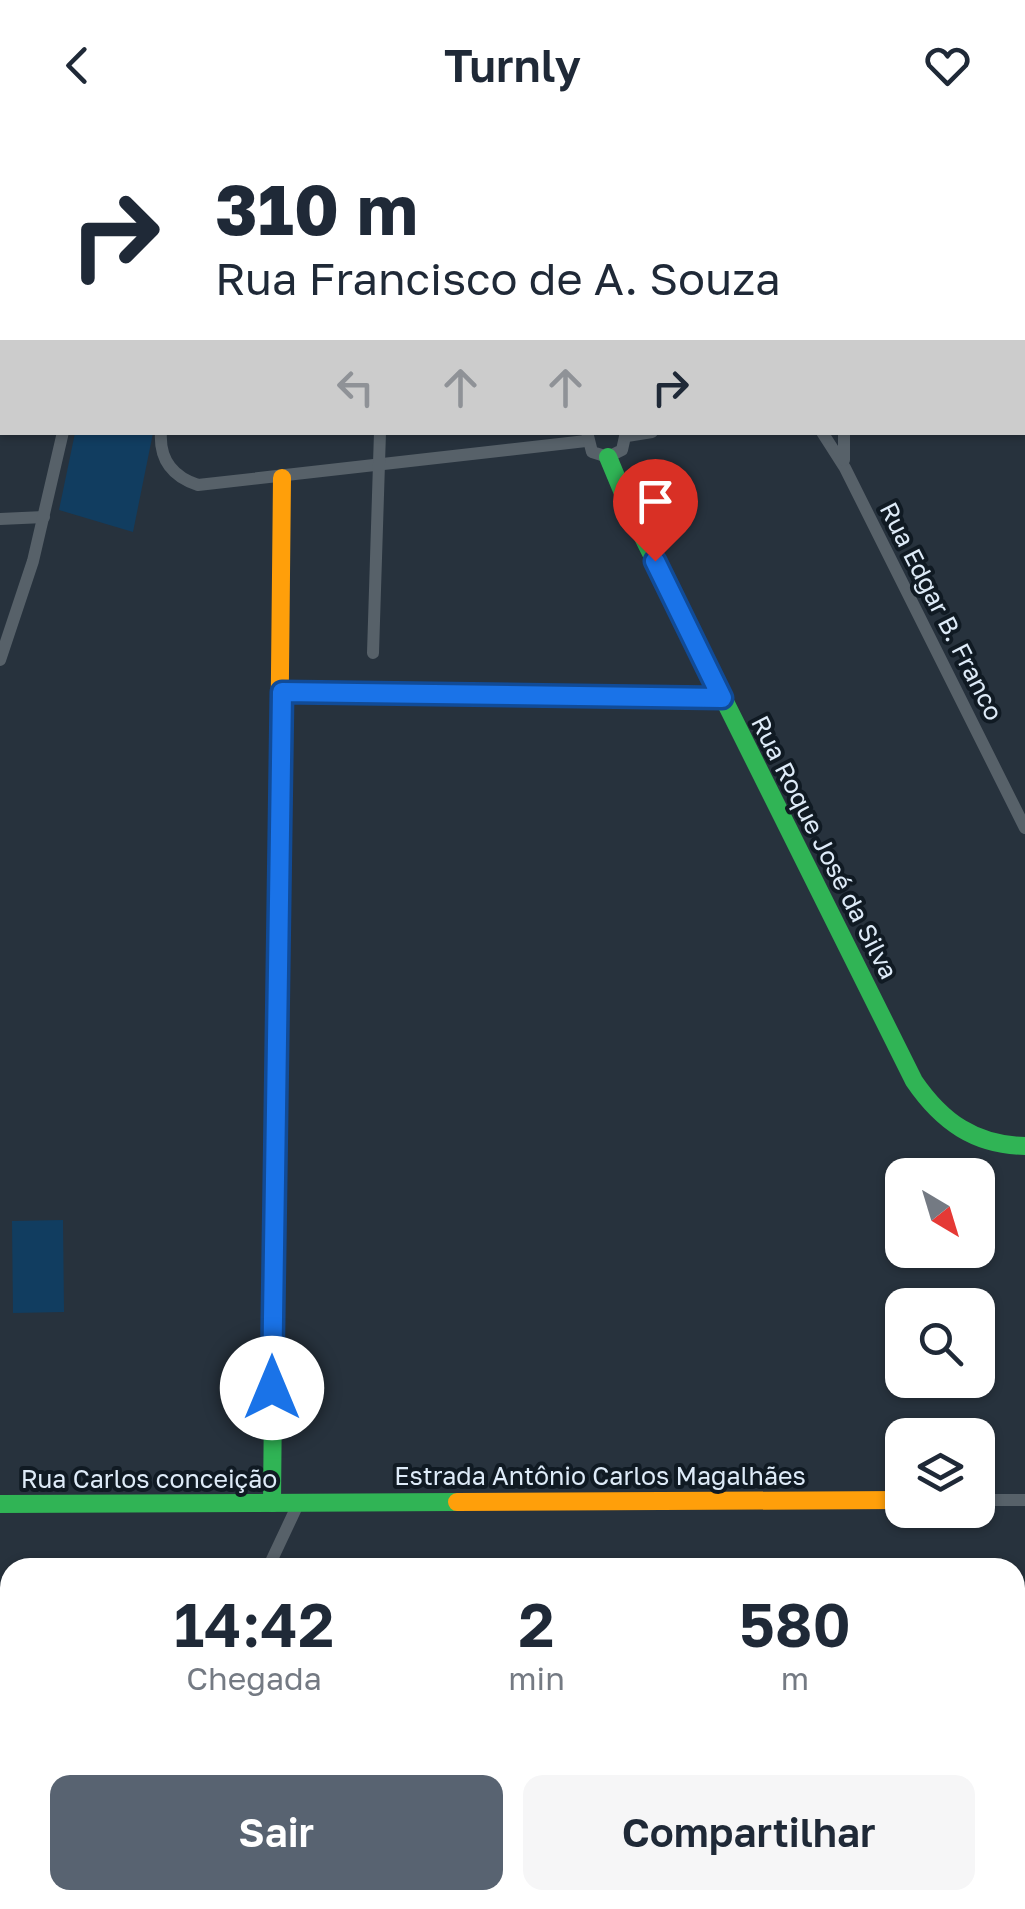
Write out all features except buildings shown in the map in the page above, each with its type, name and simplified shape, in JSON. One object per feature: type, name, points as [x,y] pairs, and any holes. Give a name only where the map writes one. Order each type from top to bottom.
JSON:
[{"type":"street","points":[[0,660],[44,517],[62,435]]},
{"type":"street","points":[[161,435],[164,460],[185,481],[215,486],[586,437],[592,452],[608,457],[622,450],[626,435]]},
{"type":"street","points":[[373,652],[380,435]]},
{"type":"street","name":"Rua Edgar B. Franco","points":[[824,435],[845,468],[1025,828]]},
{"type":"street","name":"Rua Edgar B. Franco","points":[[844,435],[845,468]]},
{"type":"street","name":"Rua Roque José da Silva","points":[[608,457],[633,517],[722,698],[927,1102],[961,1132],[1002,1145],[1025,1146]]},
{"type":"street","points":[[272,1502],[282,478]]},
{"type":"street","points":[[0,519],[44,517]]},
{"type":"street","points":[[282,692],[722,698]]},
{"type":"street","name":"Estrada Antônio Carlos Magalhães","points":[[298,1502],[885,1500]]},
{"type":"street","points":[[995,1500],[1025,1500]]},
{"type":"street","points":[[273,1558],[298,1502]]},
{"type":"street","name":"Rua Carlos conceição","points":[[0,1504],[298,1502]]},
{"type":"shaded area","points":[[75,435],[153,435],[133,532],[59,510]]},
{"type":"shaded area","points":[[63,1220],[64,1312],[13,1313],[12,1221]]},
{"type":"traffic: fast","points":[[608,457],[633,517],[914,1081],[936,1108],[961,1129],[990,1141],[1025,1146]]},
{"type":"traffic: fast","points":[[272,1503],[279,769]]},
{"type":"traffic: fast","points":[[0,1504],[457,1502]]},
{"type":"traffic: slow","points":[[279,769],[282,478]]},
{"type":"traffic: slow","points":[[457,1502],[885,1500]]},
{"type":"route","points":[[272,1388],[282,692],[722,698],[655,561]]}]
